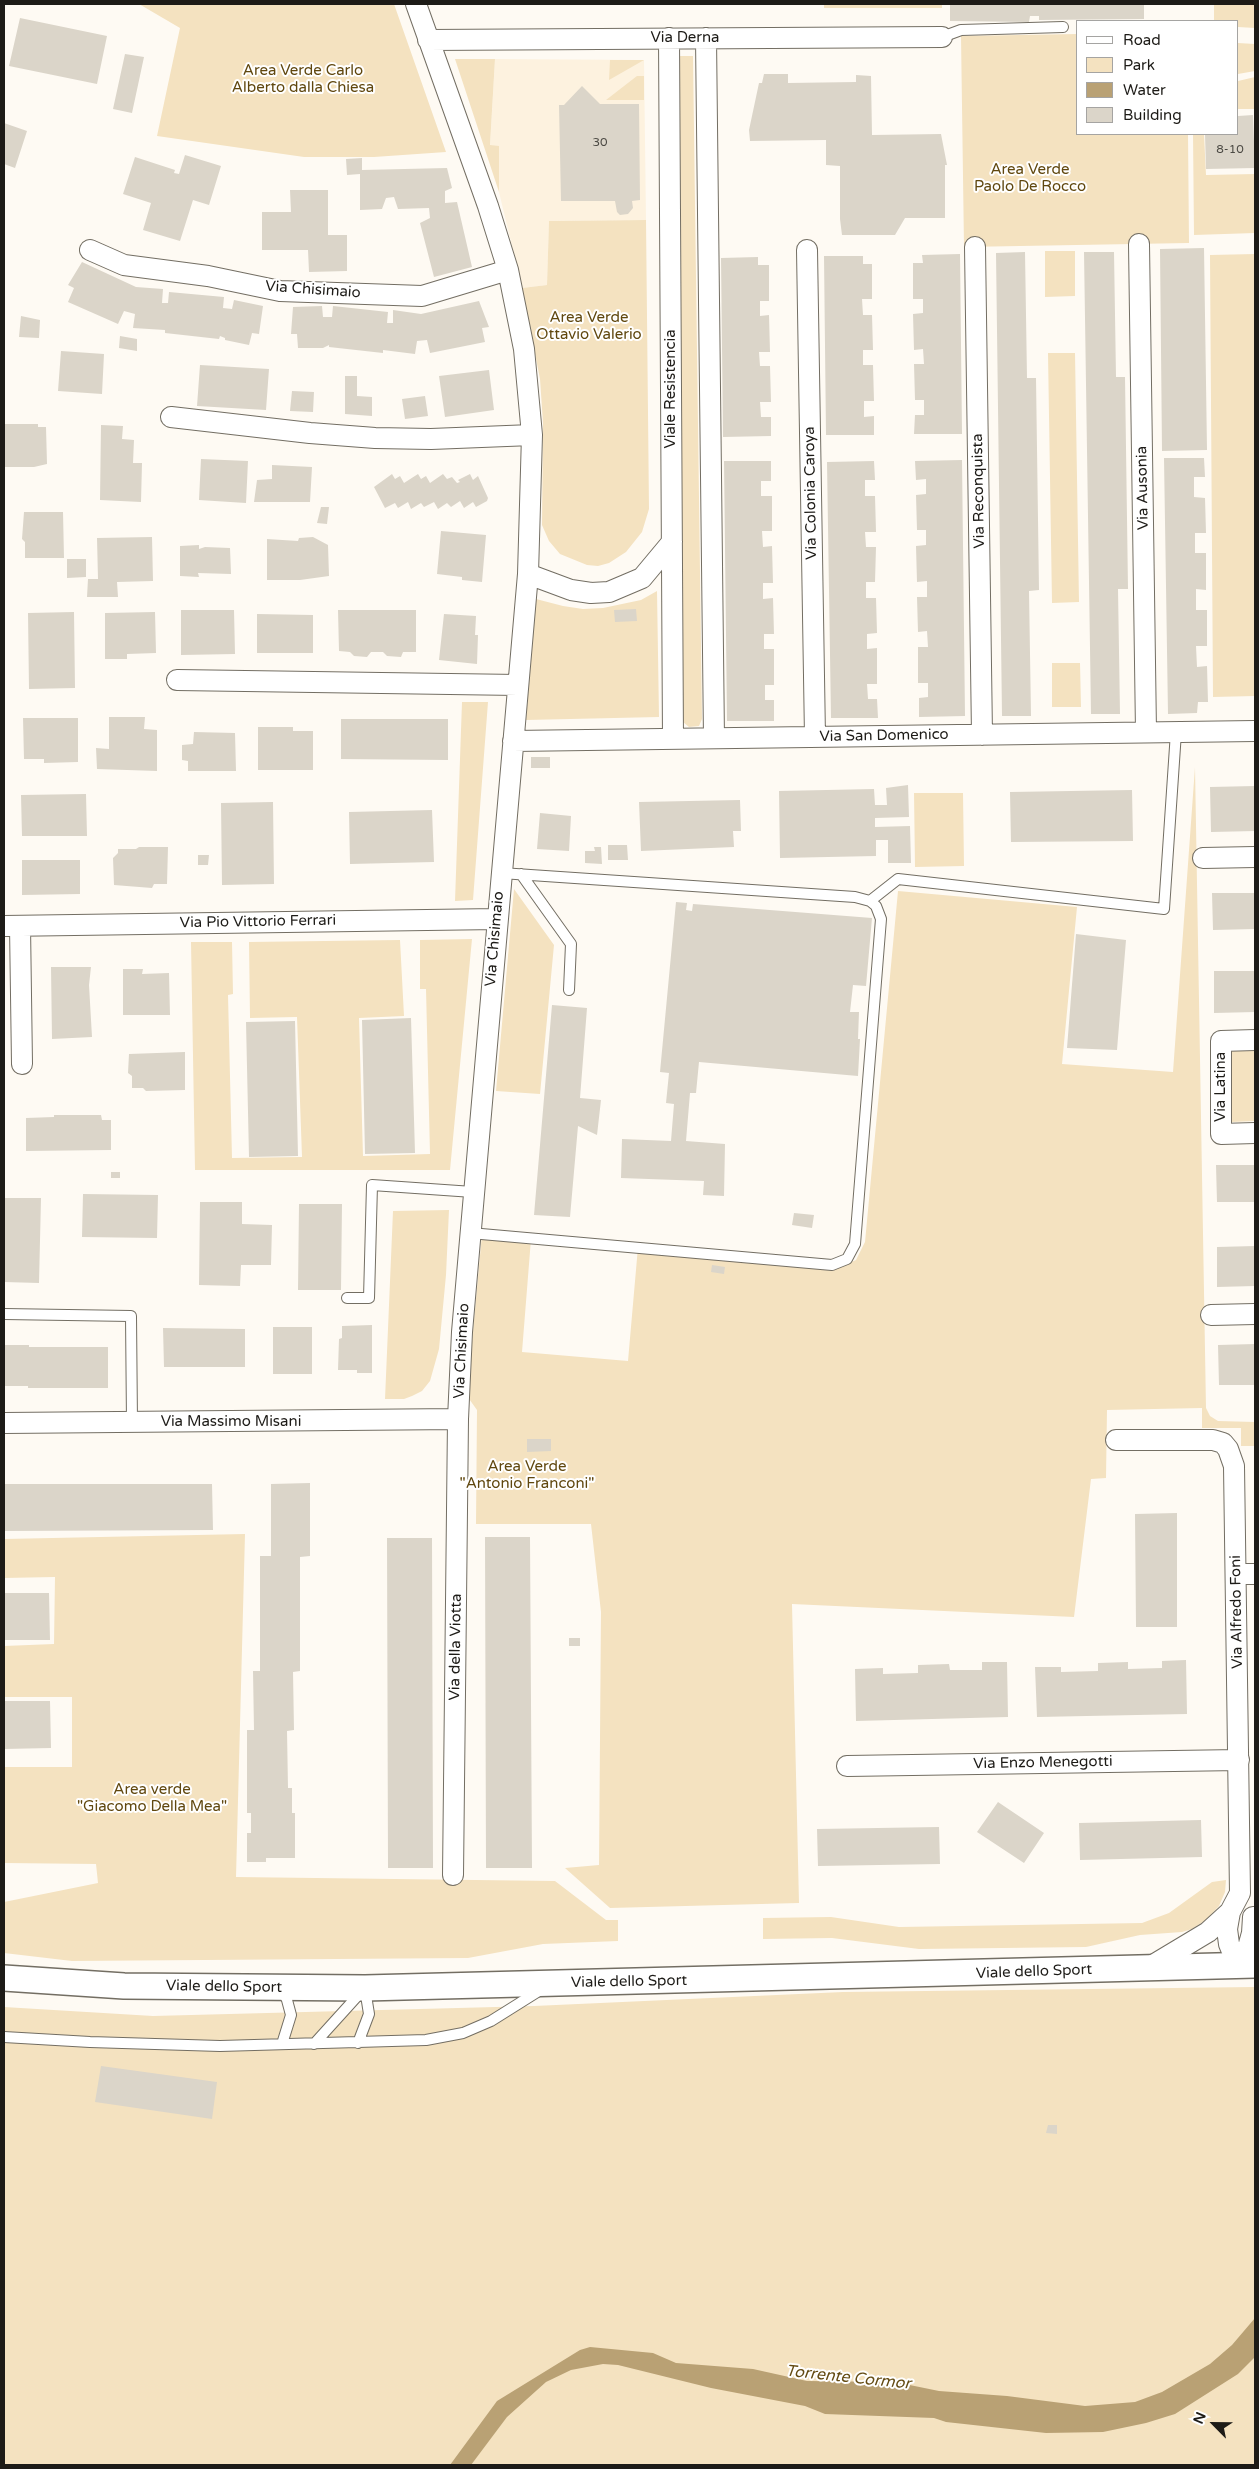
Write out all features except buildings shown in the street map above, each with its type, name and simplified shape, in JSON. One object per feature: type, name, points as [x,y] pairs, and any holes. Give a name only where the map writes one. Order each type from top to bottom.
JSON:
[{"type":"street","name":"Via Chisimaio","points":[[416,4],[488,206],[508,270],[524,349],[532,435],[528,574],[473,1192],[458,1420]]},
{"type":"street","name":"Via Derna","points":[[428,40],[942,37]]},
{"type":"street","name":"Viale Resistencia","points":[[669,38],[673,739]]},
{"type":"street","points":[[706,38],[714,738]]},
{"type":"street","name":"Via Ausonia","points":[[1140,244],[1146,732]]},
{"type":"street","name":"Via Reconquista","points":[[975,247],[982,735]]},
{"type":"street","name":"Via Chisimaio","points":[[90,250],[124,265],[208,276],[280,291],[422,296],[508,270]]},
{"type":"street","name":"Via Colonia Caroya","points":[[807,250],[815,737]]},
{"type":"street","points":[[171,417],[310,433],[375,438],[431,439],[532,435]]},
{"type":"street","points":[[528,574],[571,590],[591,593],[609,592],[642,578],[672,542]]},
{"type":"street","points":[[177,680],[518,685]]},
{"type":"street","name":"Via San Domenico","points":[[514,741],[1255,731]]},
{"type":"street","points":[[1203,858],[1255,857]]},
{"type":"street","name":"Via Pio Vittorio Ferrari","points":[[22,1064],[12,926],[497,919]]},
{"type":"street","name":"Via Latina","points":[[1255,1040],[1220,1041],[1221,1134],[1255,1133]]},
{"type":"street","points":[[1212,1315],[1255,1314]]},
{"type":"street","name":"Via Massimo Misani","points":[[4,1423],[458,1420]]},
{"type":"street","name":"Via della Viotta","points":[[453,1875],[458,1420]]},
{"type":"street","name":"Via Alfredo Foni","points":[[1116,1440],[1202,1440],[1222,1443],[1228,1449],[1234,1466],[1246,1574],[1239,1760],[1240,1892],[1230,1912],[1208,1932],[1146,1969]]},
{"type":"street","name":"Via Enzo Menegotti","points":[[847,1766],[1239,1760]]},
{"type":"street","name":"Via Alfredo Foni","points":[[1240,1892],[1254,1918],[1246,1955],[1246,1966]]},
{"type":"street","name":"Via Alfredo Foni","points":[[1230,1912],[1228,1937],[1246,1966]]},
{"type":"street","name":"Viale dello Sport","points":[[4,1978],[124,1986],[365,1988],[1246,1966]]},
{"type":"lane","points":[[942,37],[961,30],[1063,27]]},
{"type":"lane","points":[[870,901],[898,879],[1164,909],[1176,732]]},
{"type":"lane","points":[[470,1233],[832,1265],[847,1260],[855,1244],[881,919],[880,912],[870,901],[855,897],[501,873]]},
{"type":"lane","points":[[521,874],[571,944],[569,990]]},
{"type":"lane","points":[[347,1298],[369,1298],[372,1185],[473,1192]]},
{"type":"lane","points":[[4,1314],[131,1316],[132,1423]]},
{"type":"lane","points":[[4,2037],[220,2046],[426,2040],[463,2033],[491,2021],[552,1984]]},
{"type":"lane","points":[[281,1988],[291,2015],[282,2044]]},
{"type":"lane","points":[[358,2043],[369,2014],[365,1988]]},
{"type":"lane","points":[[314,2044],[365,1988]]},
{"type":"shaded area","points":[[495,59],[644,60],[646,220],[549,221],[547,285],[522,288],[499,192],[499,146],[490,146]]},
{"type":"green space","name":"Area Verde Carlo Alberto dalla Chiesa","points":[[139,4],[394,4],[446,152],[374,157],[304,157],[157,136],[180,28]]},
{"type":"green space","points":[[824,4],[942,4],[942,8],[824,8]]},
{"type":"green space","points":[[1214,4],[1255,4],[1255,28],[1239,27],[1239,20],[1214,20]]},
{"type":"green space","name":"Area Verde Paolo De Rocco","points":[[1076,34],[1076,135],[1188,135],[1189,243],[964,247],[961,36]]},
{"type":"green space","points":[[1239,43],[1255,44],[1255,71],[1239,74]]},
{"type":"green space","points":[[673,56],[693,56],[702,719],[699,726],[689,727],[683,722]]},
{"type":"green space","points":[[455,59],[495,59],[490,145],[499,146],[499,192]]},
{"type":"green space","points":[[610,60],[644,60],[609,80]]},
{"type":"green space","points":[[637,76],[644,76],[644,100],[606,100]]},
{"type":"green space","points":[[1255,77],[1255,109],[1239,109],[1239,81]]},
{"type":"green space","points":[[1193,135],[1204,135],[1206,175],[1255,174],[1255,233],[1194,235]]},
{"type":"green space","name":"Area Verde Ottavio Valerio","points":[[646,220],[649,509],[642,532],[626,552],[609,563],[598,566],[587,565],[560,554],[549,541],[542,525],[543,423],[540,379],[522,288],[547,285],[549,221]]},
{"type":"green space","points":[[1045,251],[1075,251],[1075,296],[1045,297]]},
{"type":"green space","points":[[1255,254],[1255,696],[1213,697],[1210,255]]},
{"type":"green space","points":[[1048,353],[1075,353],[1079,602],[1052,603]]},
{"type":"green space","points":[[657,591],[659,717],[526,720],[536,599],[583,609],[603,608],[641,600]]},
{"type":"green space","points":[[1052,663],[1080,663],[1081,707],[1052,707]]},
{"type":"green space","points":[[462,702],[488,702],[473,900],[455,901]]},
{"type":"green space","name":"Area Verde \"Antonio Franconi\"","points":[[1195,767],[1206,1408],[1210,1416],[1218,1421],[1255,1422],[1255,1446],[1241,1446],[1241,1428],[1202,1428],[1202,1408],[1107,1410],[1106,1478],[1091,1479],[1074,1617],[792,1604],[799,1903],[610,1908],[565,1868],[599,1865],[601,1612],[591,1524],[476,1524],[477,1410],[467,1396],[482,1234],[531,1239],[522,1352],[628,1361],[638,1247],[842,1266],[856,1260],[865,1242],[898,891],[1077,907],[1062,1064],[1173,1072]]},
{"type":"green space","points":[[914,793],[963,793],[964,866],[915,867]]},
{"type":"green space","points":[[514,889],[554,945],[540,1094],[496,1091]]},
{"type":"green space","points":[[472,939],[450,1170],[195,1170],[191,942],[232,942],[233,994],[228,995],[232,1158],[302,1157],[297,1017],[250,1018],[249,942],[400,940],[404,1016],[359,1018],[363,1156],[430,1154],[426,989],[420,989],[420,940]]},
{"type":"green space","points":[[1231,1051],[1255,1051],[1255,1121],[1231,1122]]},
{"type":"green space","points":[[449,1210],[446,1275],[439,1349],[430,1381],[422,1391],[412,1396],[404,1399],[385,1399],[393,1211]]},
{"type":"green space","name":"Area verde \"Giacomo Della Mea\"","points":[[245,1534],[236,1877],[555,1881],[606,1920],[618,1920],[618,1941],[543,1944],[468,1958],[72,1961],[4,1953],[4,1902],[98,1883],[96,1864],[4,1863],[4,1767],[72,1767],[72,1697],[4,1697],[4,1646],[54,1644],[55,1577],[4,1578],[4,1539]]},
{"type":"green space","points":[[1226,1880],[1225,1892],[1219,1906],[1206,1920],[1192,1929],[1182,1932],[1140,1935],[1086,1947],[919,1949],[832,1938],[763,1939],[763,1918],[831,1917],[899,1927],[1142,1923],[1169,1913],[1212,1882]]},
{"type":"green space","points":[[1255,1987],[1255,2465],[4,2465],[4,2007],[153,2016],[534,2006],[843,1992]]},
{"type":"water","points":[[1255,2318],[1255,2357],[1238,2374],[1175,2414],[1146,2423],[1103,2432],[1046,2433],[946,2422],[934,2418],[825,2414],[805,2406],[711,2388],[618,2365],[603,2364],[571,2370],[546,2382],[507,2417],[471,2465],[450,2465],[497,2401],[580,2350],[590,2347],[653,2353],[676,2363],[753,2369],[807,2381],[895,2382],[939,2391],[1007,2396],[1085,2406],[1135,2402],[1162,2392],[1210,2364],[1232,2345]]},
{"type":"water label","name":"Torrente Cormor","points":[[848,2378]]}]
